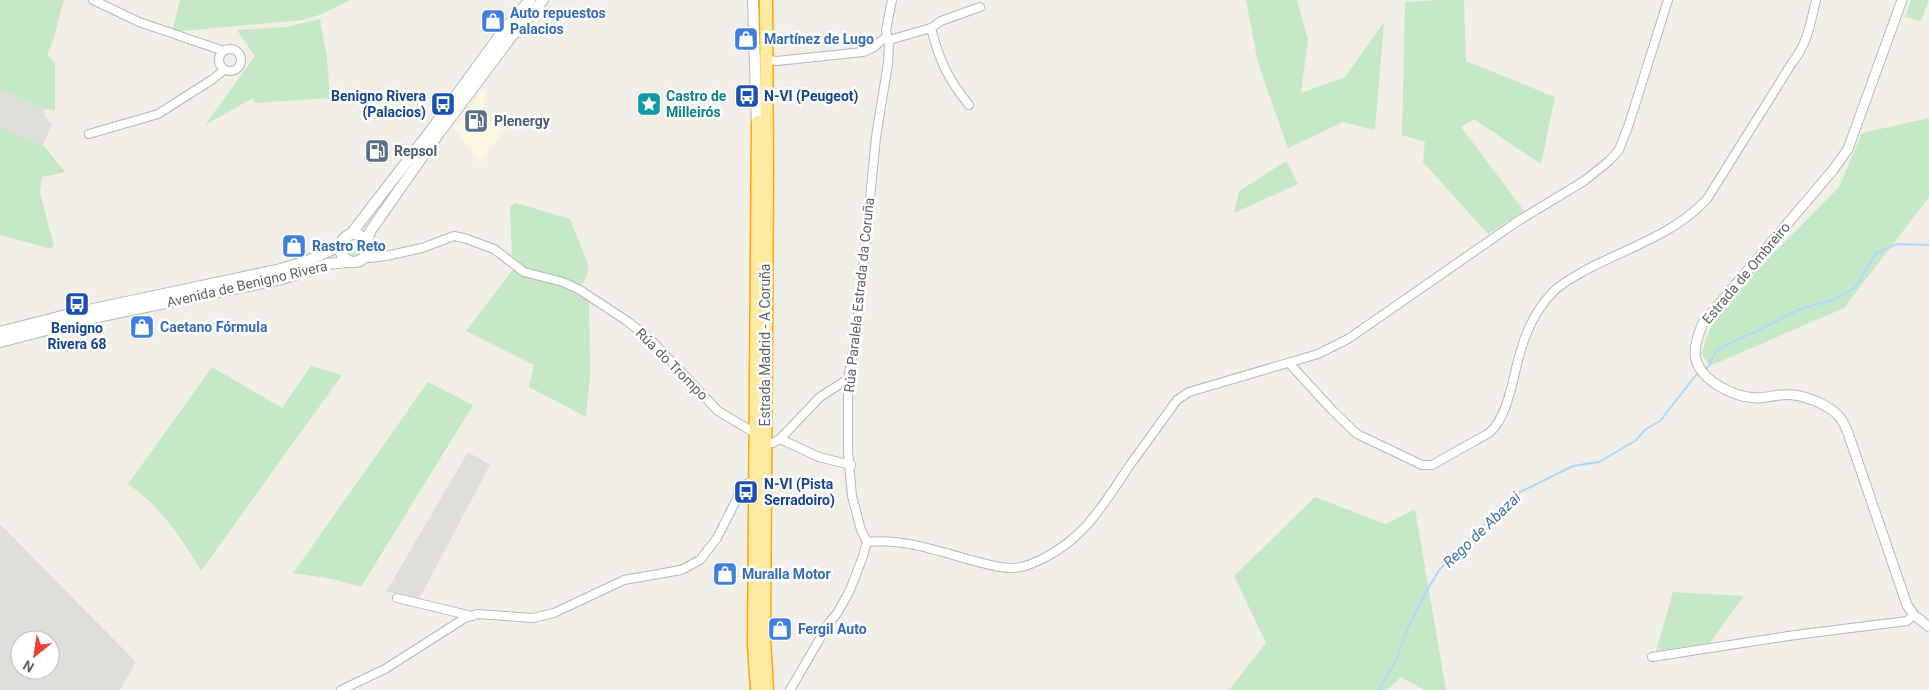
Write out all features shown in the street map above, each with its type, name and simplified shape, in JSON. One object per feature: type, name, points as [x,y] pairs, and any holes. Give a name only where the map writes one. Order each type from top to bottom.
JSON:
[{"type":"highway","name":"Estrada Madrid - A Coruña","points":[[760,0],[765,443],[764,638],[766,690]]},
{"type":"highway","name":"Estrada Madrid - A Coruña","points":[[757,690],[754,645],[755,432],[766,0]]},
{"type":"main road","points":[[351,234],[360,236],[366,242],[368,251],[366,256],[358,262],[348,262],[340,254],[340,246],[344,238],[351,234],[432,129],[503,31],[530,0]]},
{"type":"main road","points":[[366,242],[373,227],[439,134],[511,37],[543,0]]},
{"type":"main road","points":[[753,0],[762,146]]},
{"type":"main road","points":[[762,146],[770,60],[772,0]]},
{"type":"main road","name":"Avenida de Benigno Rivera","points":[[0,332],[70,314],[281,269],[307,261],[340,246]]},
{"type":"main road","name":"Avenida de Benigno Rivera","points":[[0,342],[97,317],[282,279],[327,264],[348,262]]},
{"type":"street","points":[[93,0],[140,22],[224,51],[234,50],[239,54],[241,60],[236,69],[224,70],[220,65],[219,59],[224,51]]},
{"type":"street","name":"Rúa Paralela Estrada da Coruña","points":[[867,542],[860,530],[852,496],[851,465],[848,452],[848,379],[857,330],[876,137],[888,63],[888,38],[892,0]]},
{"type":"street","points":[[790,690],[828,623],[838,612],[850,590],[867,542],[883,540],[964,557],[999,567],[1017,569],[1029,566],[1068,544],[1082,532],[1099,511],[1177,400],[1189,392],[1318,354],[1348,339],[1518,221],[1584,181],[1609,161],[1619,150],[1668,0]]},
{"type":"street","points":[[1289,363],[1357,434],[1422,465],[1432,465],[1489,433],[1496,428],[1501,417],[1520,352],[1538,310],[1560,285],[1675,225],[1698,209],[1707,199],[1803,49],[1816,0]]},
{"type":"street","name":"Estrada de Ombreiro","points":[[1902,0],[1848,149],[1823,183],[1703,323],[1696,339],[1695,355],[1701,369],[1712,381],[1725,389],[1740,395],[1756,398],[1795,395],[1817,402],[1830,409],[1840,418],[1848,433],[1907,605],[1914,615],[1929,627]]},
{"type":"street","points":[[770,60],[777,61],[863,52],[888,38],[931,28],[941,21],[980,7]]},
{"type":"street","points":[[931,28],[948,77],[969,105]]},
{"type":"street","points":[[89,134],[158,114],[214,79],[224,70]]},
{"type":"street","name":"Rúa do Trompo","points":[[366,256],[370,258],[386,256],[422,248],[454,236],[494,249],[524,272],[563,282],[627,321],[651,340],[718,411],[755,432]]},
{"type":"street","points":[[765,443],[773,443],[780,439],[820,397],[848,379]]},
{"type":"street","points":[[780,439],[819,457],[851,465]]},
{"type":"street","points":[[341,690],[385,669],[465,618],[477,614],[533,618],[554,613],[624,580],[681,570],[700,560],[717,538],[744,485],[755,480]]},
{"type":"street","points":[[397,598],[472,616]]},
{"type":"street","points":[[1652,657],[1795,635],[1907,621],[1914,615]]},
{"type":"shaded area","points":[[0,89],[44,109],[45,117],[52,124],[43,145],[0,127]]},
{"type":"shaded area","name":"Plenergy","points":[[484,89],[486,91],[482,113],[505,130],[480,162],[454,128]]},
{"type":"shaded area","points":[[468,452],[490,465],[419,599],[386,592]]},
{"type":"shaded area","points":[[0,524],[136,662],[120,690],[0,690]]},
{"type":"green space","points":[[0,0],[64,0],[47,55],[55,63],[55,110],[44,109],[0,89]]},
{"type":"green space","points":[[180,0],[351,0],[319,15],[303,20],[172,32]]},
{"type":"green space","points":[[1246,0],[1297,0],[1308,40],[1301,93],[1345,77],[1384,22],[1375,130],[1343,122],[1288,148],[1258,63]]},
{"type":"green space","points":[[1464,0],[1466,61],[1555,97],[1541,164],[1474,119],[1461,127],[1524,211],[1488,234],[1423,162],[1425,142],[1402,135],[1405,2]]},
{"type":"green space","points":[[1911,0],[1929,0],[1921,21],[1905,17]]},
{"type":"green space","points":[[320,19],[327,59],[330,98],[255,103],[253,98],[205,125],[255,56],[237,30],[286,27]]},
{"type":"green space","points":[[1929,118],[1929,197],[1844,308],[1710,366],[1701,353],[1712,324],[1754,273],[1839,187],[1862,133]]},
{"type":"green space","points":[[0,127],[43,145],[65,172],[42,177],[40,192],[54,247],[48,248],[0,235]]},
{"type":"green space","points":[[1286,161],[1298,184],[1234,213],[1239,191]]},
{"type":"green space","points":[[516,203],[570,219],[586,259],[587,274],[578,292],[589,298],[590,375],[586,417],[529,387],[534,365],[466,331],[514,268],[512,261],[510,206]]},
{"type":"green space","points":[[350,243],[356,243],[361,248],[359,257],[350,259],[345,254],[345,248]]},
{"type":"green space","points":[[311,366],[342,375],[201,571],[160,512],[128,484],[212,367],[282,408]]},
{"type":"green space","points":[[428,382],[473,405],[361,587],[333,579],[292,573],[299,565]]},
{"type":"green space","points":[[1315,497],[1385,524],[1415,509],[1446,690],[1424,690],[1401,677],[1387,690],[1229,690],[1266,643],[1234,576]]},
{"type":"green space","points":[[1673,592],[1744,596],[1709,644],[1656,651]]},
{"type":"waterway","name":"Rego de Abazai","points":[[1704,370],[1708,367],[1715,352],[1732,342],[1800,309],[1833,300],[1855,288],[1876,253],[1897,244],[1929,245]]},
{"type":"waterway","name":"Rego de Abazai","points":[[1379,690],[1396,660],[1408,627],[1425,593],[1440,569],[1514,495],[1573,466],[1599,462],[1635,441],[1646,429],[1660,421],[1700,372]]},
{"type":"place","name":"Auto repuestos Palacios","points":[[493,21]]},
{"type":"place","name":"Martínez de Lugo","points":[[746,39]]},
{"type":"place","name":"N-VI (Peugeot)","points":[[747,96]]},
{"type":"place","name":"Benigno Rivera (Palacios)","points":[[443,104]]},
{"type":"place","name":"Castro de Milleirós","points":[[649,104]]},
{"type":"place","name":"Plenergy","points":[[476,121]]},
{"type":"place","name":"Repsol","points":[[377,151]]},
{"type":"place","name":"Rastro Reto","points":[[294,246]]},
{"type":"place","name":"Benigno Rivera 68","points":[[77,304]]},
{"type":"place","name":"Caetano Fórmula","points":[[142,327]]},
{"type":"place","name":"N-VI (Pista Serradoiro)","points":[[746,492]]},
{"type":"place","name":"Muralla Motor","points":[[725,574]]},
{"type":"place","name":"Fergil Auto","points":[[780,629]]}]
